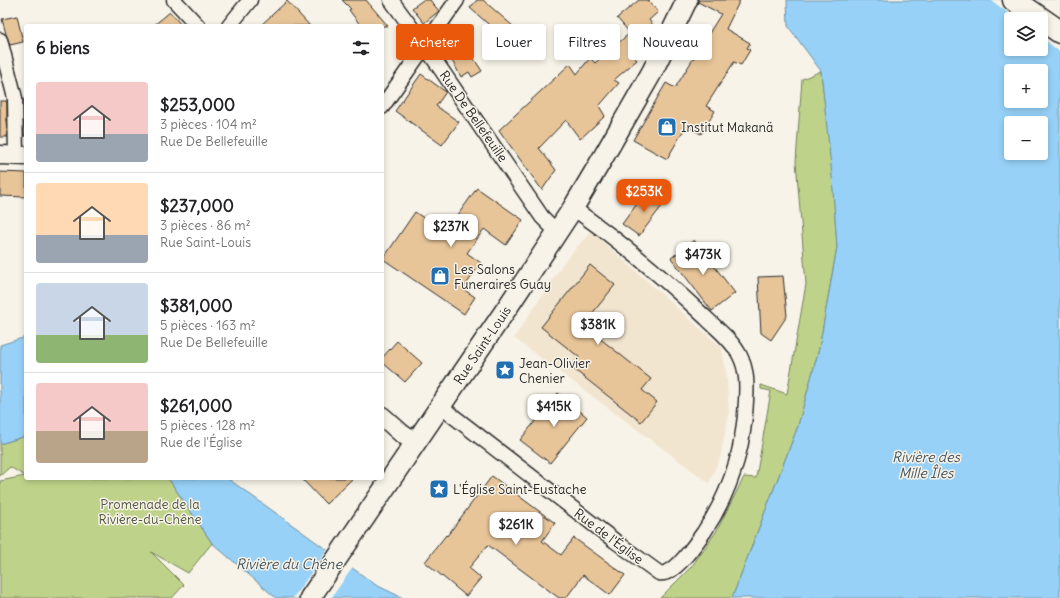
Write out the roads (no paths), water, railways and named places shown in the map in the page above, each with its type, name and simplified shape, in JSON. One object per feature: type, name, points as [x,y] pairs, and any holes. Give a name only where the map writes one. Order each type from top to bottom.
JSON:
[{"type":"main road","name":"Rue Saint-Louis","points":[[310,598],[573,208],[652,72],[687,0]]},
{"type":"main road","points":[[1014,0],[1060,32]]},
{"type":"main road","points":[[1029,0],[1060,29]]},
{"type":"street","points":[[174,0],[196,24]]},
{"type":"street","points":[[231,24],[250,0]]},
{"type":"street","name":"Rue De Bellefeuille","points":[[391,0],[409,24]]},
{"type":"street","points":[[440,24],[457,0]]},
{"type":"street","points":[[0,40],[15,98],[14,156]]},
{"type":"street","points":[[384,104],[415,60]]},
{"type":"street","name":"Rue De Bellefeuille","points":[[435,60],[542,217],[558,230]]},
{"type":"street","name":"Rue de l'Église","points":[[440,406],[615,541],[659,573],[666,574],[675,568],[698,540],[717,507],[733,473],[738,458],[744,427],[746,391],[745,369],[741,356],[735,347],[692,305],[641,259],[573,208]]},
{"type":"street","points":[[384,418],[401,434],[415,443]]},
{"type":"water","name":"Rivière des Mille Îles","points":[[787,0],[1060,0],[1060,598],[732,598],[798,426],[819,349],[837,247],[832,176],[821,71],[788,26]]},
{"type":"water","points":[[24,338],[24,437],[0,444],[0,345]]},
{"type":"water","name":"Rivière du Chêne","points":[[169,480],[230,480],[376,585],[403,598],[276,598],[212,543]]},
{"type":"place","name":"Institut Makanä","points":[[667,127]]},
{"type":"place","name":"Les Salons Funeraires Guay","points":[[440,276]]},
{"type":"place","name":"Jean-Olivier Chenier","points":[[505,370]]},
{"type":"place","name":"L'Église Saint-Eustache","points":[[439,489]]},
{"type":"park label","name":"Promenade de la Rivière-du-Chêne","points":[[150,512]]}]
